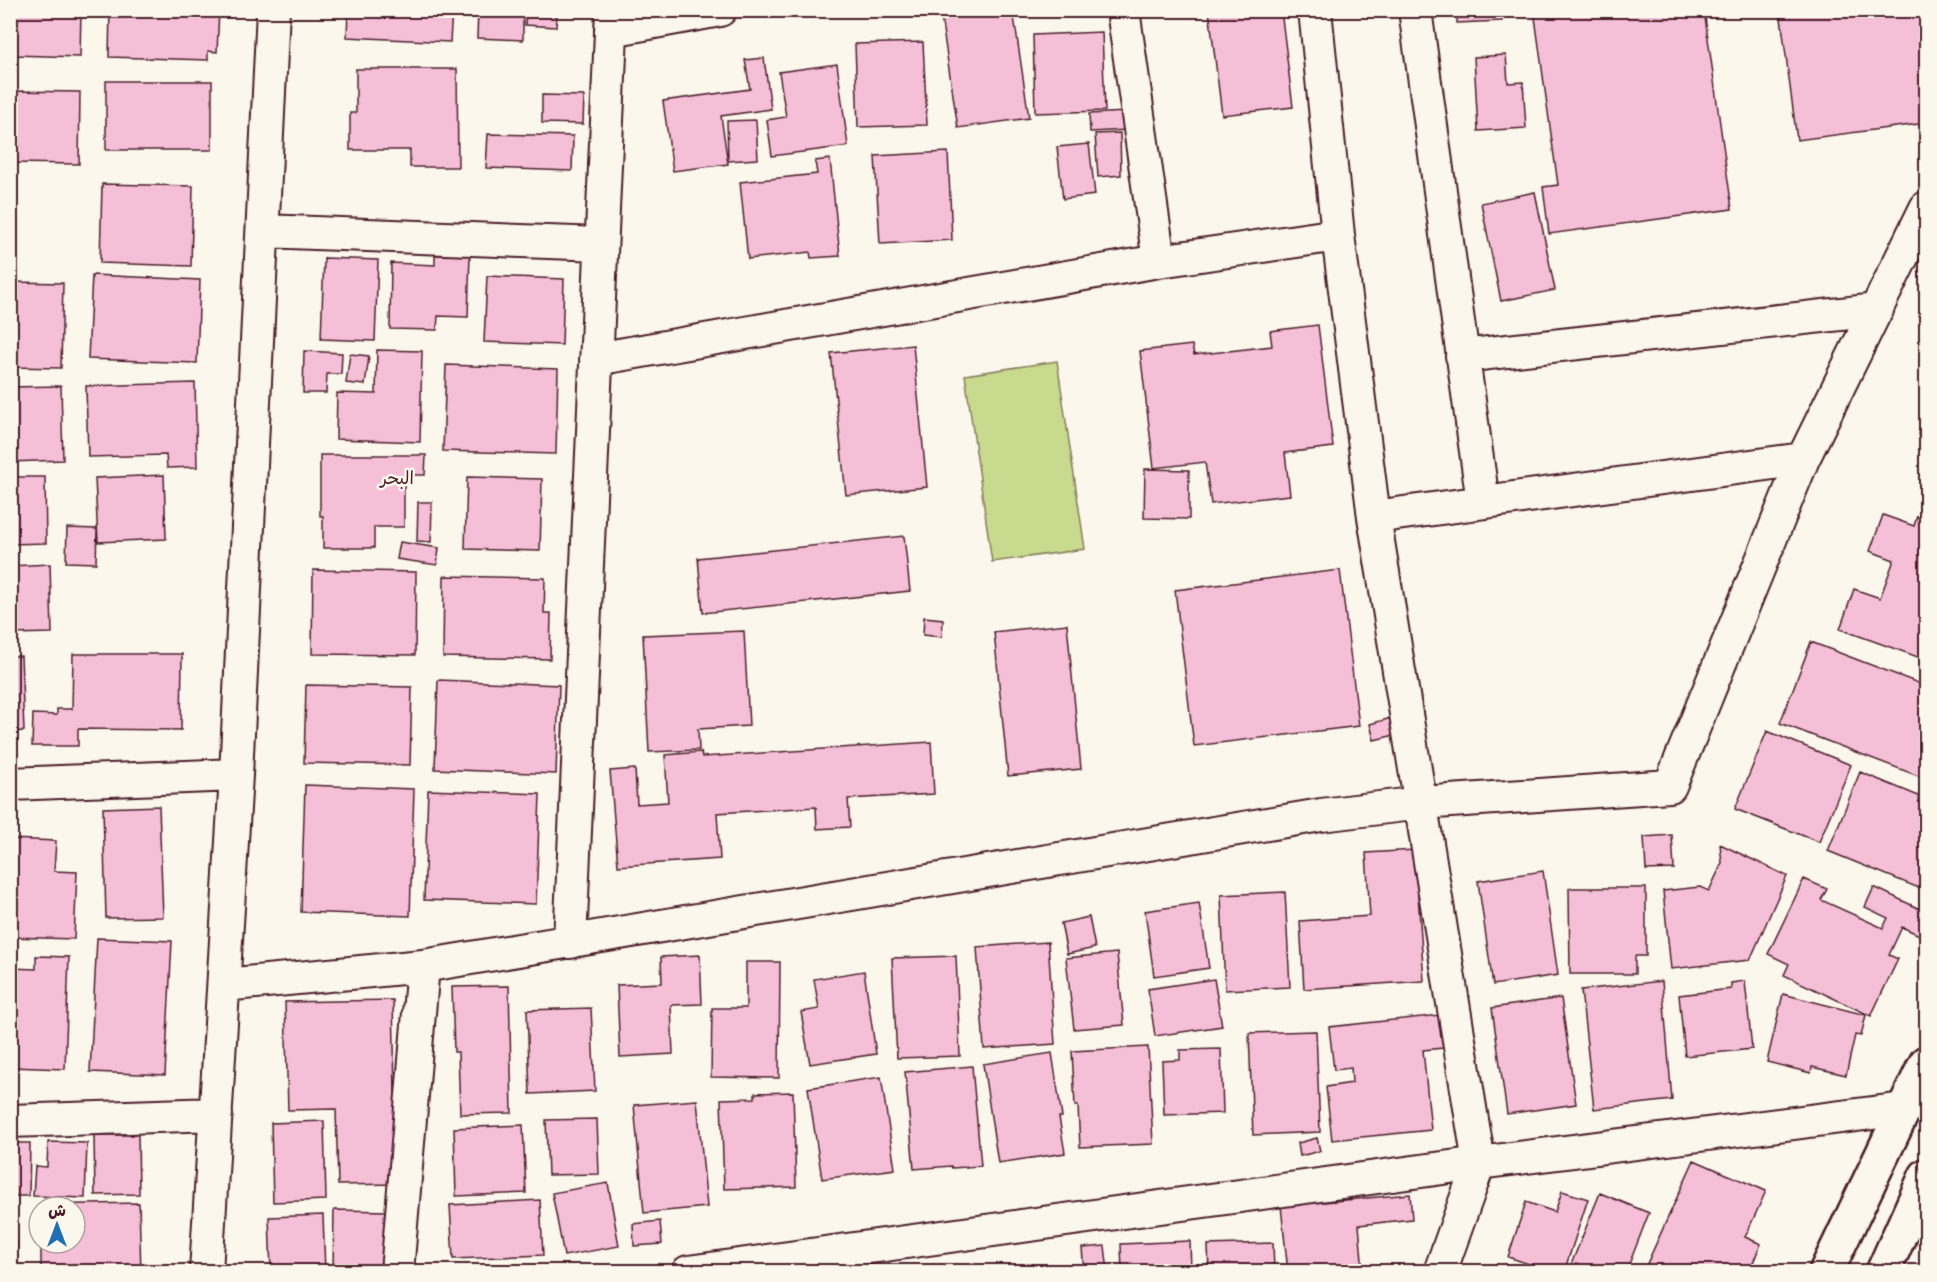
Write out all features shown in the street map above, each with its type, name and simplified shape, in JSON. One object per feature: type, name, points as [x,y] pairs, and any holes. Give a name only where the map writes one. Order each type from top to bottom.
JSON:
[{"type":"street","points":[[206,1272],[236,774],[273,10]]},
{"type":"street","points":[[570,942],[612,20],[720,10]]},
{"type":"street","points":[[1123,10],[1159,261]]},
{"type":"street","points":[[1315,10],[1338,235],[1374,517],[1479,1163],[1440,1272]]},
{"type":"street","points":[[1415,10],[1483,502]]},
{"type":"street","points":[[224,985],[423,966],[1321,816],[1421,803],[1670,786],[1803,459],[1877,310],[1923,226]]},
{"type":"street","points":[[263,231],[601,243]]},
{"type":"street","points":[[596,358],[1159,261],[1338,235]]},
{"type":"street","points":[[1462,356],[1877,310]]},
{"type":"street","points":[[1374,517],[1803,459]]},
{"type":"street","points":[[10,784],[236,774]]},
{"type":"street","points":[[397,1272],[423,966]]},
{"type":"street","points":[[1827,1272],[1926,1063]]},
{"type":"street","points":[[688,1272],[1479,1163],[1904,1108]]},
{"type":"street","points":[[10,1122],[216,1114]]},
{"type":"street","points":[[1883,1272],[1926,1176]]},
{"type":"green space","points":[[1057,361],[1085,549],[992,562],[965,375]]},
{"type":"building","points":[[14,10],[81,10],[80,57],[13,55]]},
{"type":"building","points":[[110,10],[219,10],[217,52],[208,51],[208,60],[109,57]]},
{"type":"building","points":[[348,10],[452,10],[450,42],[347,37]]},
{"type":"building","points":[[478,10],[523,10],[523,40],[477,38]]},
{"type":"building","points":[[940,10],[1013,10],[1029,118],[958,128]]},
{"type":"building","points":[[1209,10],[1281,10],[1293,107],[1222,115]]},
{"type":"building","points":[[1457,10],[1501,10],[1502,21],[1457,23]]},
{"type":"building","points":[[1534,10],[1704,10],[1732,209],[1549,234],[1543,187],[1558,185]]},
{"type":"building","points":[[1780,10],[1922,10],[1926,45],[1926,123],[1797,140]]},
{"type":"building","points":[[526,12],[557,16],[556,27],[525,25]]},
{"type":"building","points":[[1102,32],[1105,111],[1035,113],[1033,35]]},
{"type":"building","points":[[923,42],[927,125],[858,127],[855,44]]},
{"type":"building","points":[[1506,55],[1508,83],[1523,82],[1526,128],[1478,131],[1474,57]]},
{"type":"building","points":[[764,58],[771,109],[721,116],[728,164],[673,171],[663,101],[750,89],[745,60]]},
{"type":"building","points":[[837,64],[848,146],[772,156],[767,120],[786,117],[779,72]]},
{"type":"building","points":[[356,69],[457,69],[458,167],[410,167],[410,150],[350,150],[350,113],[356,113]]},
{"type":"building","points":[[106,81],[212,81],[212,150],[106,150]]},
{"type":"building","points":[[10,91],[80,92],[79,164],[10,163]]},
{"type":"building","points":[[542,95],[584,96],[583,124],[542,123]]},
{"type":"building","points":[[1126,112],[1127,130],[1090,132],[1089,114]]},
{"type":"building","points":[[756,120],[758,159],[728,161],[727,121]]},
{"type":"building","points":[[1120,133],[1121,175],[1098,177],[1095,134]]},
{"type":"building","points":[[488,134],[573,136],[572,171],[486,168]]},
{"type":"building","points":[[1089,144],[1095,195],[1063,199],[1057,147]]},
{"type":"building","points":[[948,152],[952,240],[880,244],[875,156]]},
{"type":"building","points":[[830,159],[840,256],[811,258],[810,252],[748,259],[740,182],[817,174],[815,161]]},
{"type":"building","points":[[102,184],[193,186],[191,266],[100,263]]},
{"type":"building","points":[[1535,192],[1555,290],[1501,301],[1481,203]]},
{"type":"building","points":[[435,255],[470,255],[468,317],[438,316],[437,330],[390,329],[391,263],[435,265]]},
{"type":"building","points":[[324,258],[378,260],[375,341],[321,339]]},
{"type":"building","points":[[92,275],[200,280],[197,363],[88,359]]},
{"type":"building","points":[[487,276],[564,279],[562,345],[484,342]]},
{"type":"building","points":[[10,282],[63,283],[61,368],[10,367]]},
{"type":"building","points":[[1318,325],[1333,447],[1285,453],[1290,495],[1211,504],[1205,462],[1154,468],[1140,351],[1192,345],[1194,355],[1272,346],[1270,331]]},
{"type":"building","points":[[913,345],[927,487],[846,495],[831,353]]},
{"type":"building","points":[[377,350],[422,351],[420,442],[336,439],[337,393],[376,394]]},
{"type":"building","points":[[304,351],[342,353],[341,374],[327,374],[326,393],[303,393]]},
{"type":"building","points":[[350,354],[369,356],[365,385],[346,383]]},
{"type":"building","points":[[446,365],[558,369],[556,454],[443,451]]},
{"type":"building","points":[[195,383],[197,467],[167,468],[166,455],[88,457],[86,386]]},
{"type":"building","points":[[61,386],[63,460],[10,462],[11,387]]},
{"type":"building","points":[[320,455],[426,455],[425,475],[404,475],[404,527],[374,527],[374,548],[323,548],[323,516],[320,516]]},
{"type":"building","points":[[1145,469],[1189,470],[1189,519],[1144,518]]},
{"type":"building","points":[[164,475],[166,539],[98,542],[95,478]]},
{"type":"building","points":[[10,477],[45,477],[46,543],[10,544]]},
{"type":"building","points":[[467,477],[542,479],[540,551],[465,549]]},
{"type":"building","points":[[418,502],[432,502],[431,542],[417,541]]},
{"type":"building","points":[[1883,515],[1914,526],[1917,516],[1926,519],[1926,660],[1840,629],[1854,589],[1880,598],[1894,560],[1870,551]]},
{"type":"building","points":[[67,528],[97,529],[96,563],[66,562]]},
{"type":"building","points":[[904,536],[910,591],[703,613],[698,558]]},
{"type":"building","points":[[400,542],[439,548],[437,565],[397,559]]},
{"type":"building","points":[[50,564],[52,633],[10,634],[10,566]]},
{"type":"building","points":[[313,570],[416,572],[415,655],[312,654]]},
{"type":"building","points":[[1340,570],[1359,726],[1194,746],[1175,590]]},
{"type":"building","points":[[444,576],[545,578],[544,613],[551,613],[550,659],[443,657]]},
{"type":"building","points":[[924,617],[943,619],[942,637],[923,635]]},
{"type":"building","points":[[1067,624],[1081,769],[1008,776],[994,632]]},
{"type":"building","points":[[744,631],[749,726],[698,729],[699,750],[649,752],[643,635]]},
{"type":"building","points":[[1811,642],[1926,686],[1926,779],[1780,723]]},
{"type":"building","points":[[73,654],[182,654],[181,730],[78,729],[78,746],[32,746],[33,714],[57,715],[57,709],[72,709]]},
{"type":"building","points":[[10,656],[21,656],[24,731],[10,732]]},
{"type":"building","points":[[438,680],[559,685],[556,774],[435,769]]},
{"type":"building","points":[[306,685],[412,687],[410,765],[304,763]]},
{"type":"building","points":[[1391,718],[1395,735],[1374,740],[1370,724]]},
{"type":"building","points":[[1767,731],[1851,765],[1819,842],[1735,809]]},
{"type":"building","points":[[931,742],[934,794],[848,799],[850,827],[817,829],[816,807],[717,813],[720,859],[618,866],[610,771],[635,769],[637,804],[668,802],[665,755],[701,752],[702,757]]},
{"type":"building","points":[[1860,772],[1926,799],[1926,891],[1828,851]]},
{"type":"building","points":[[305,785],[414,789],[410,916],[301,912]]},
{"type":"building","points":[[428,790],[540,794],[536,904],[424,900]]},
{"type":"building","points":[[159,806],[163,917],[106,918],[103,808]]},
{"type":"building","points":[[1672,835],[1674,869],[1646,870],[1644,837]]},
{"type":"building","points":[[10,839],[56,841],[54,871],[77,872],[74,939],[10,937]]},
{"type":"building","points":[[1720,844],[1787,876],[1750,960],[1671,969],[1663,891],[1700,887],[1709,891],[1722,863]]},
{"type":"building","points":[[1415,850],[1424,981],[1304,989],[1300,921],[1370,916],[1366,853]]},
{"type":"building","points":[[1543,871],[1558,975],[1493,985],[1478,881]]},
{"type":"building","points":[[1804,879],[1827,889],[1821,900],[1883,928],[1888,918],[1865,907],[1874,887],[1926,912],[1926,938],[1902,927],[1889,955],[1898,959],[1871,1016],[1784,975],[1789,964],[1768,954]]},
{"type":"building","points":[[1569,888],[1646,888],[1646,956],[1635,956],[1635,974],[1570,974]]},
{"type":"building","points":[[1285,892],[1290,987],[1225,990],[1221,895]]},
{"type":"building","points":[[1199,903],[1209,968],[1154,976],[1145,911]]},
{"type":"building","points":[[1089,917],[1095,948],[1067,954],[1061,923]]},
{"type":"building","points":[[97,938],[172,941],[165,1075],[90,1072]]},
{"type":"building","points":[[1048,942],[1055,1044],[984,1049],[977,947]]},
{"type":"building","points":[[1117,953],[1124,1025],[1074,1029],[1066,958]]},
{"type":"building","points":[[700,955],[702,1004],[671,1005],[673,1054],[620,1057],[617,985],[662,983],[661,957]]},
{"type":"building","points":[[36,956],[69,957],[65,1069],[10,1067],[10,968],[36,969]]},
{"type":"building","points":[[956,956],[960,1056],[897,1058],[892,958]]},
{"type":"building","points":[[746,962],[780,962],[779,1078],[711,1077],[712,1008],[746,1008]]},
{"type":"building","points":[[864,971],[876,1054],[810,1064],[801,1012],[819,1009],[814,979]]},
{"type":"building","points":[[1214,979],[1222,1026],[1155,1036],[1148,989]]},
{"type":"building","points":[[1662,981],[1672,1100],[1594,1109],[1581,990]]},
{"type":"building","points":[[1745,981],[1752,1049],[1685,1056],[1679,995],[1731,989],[1731,983]]},
{"type":"building","points":[[509,986],[512,1113],[460,1114],[458,1052],[454,1052],[452,987]]},
{"type":"building","points":[[1783,994],[1866,1015],[1861,1036],[1855,1035],[1846,1075],[1812,1067],[1811,1073],[1767,1062]]},
{"type":"building","points":[[1561,998],[1576,1104],[1507,1114],[1492,1008]]},
{"type":"building","points":[[393,1000],[397,1184],[338,1185],[336,1109],[288,1110],[285,1002]]},
{"type":"building","points":[[591,1008],[595,1091],[530,1094],[527,1010]]},
{"type":"building","points":[[1440,1015],[1443,1048],[1423,1050],[1431,1130],[1332,1140],[1326,1087],[1352,1083],[1351,1068],[1334,1070],[1329,1027]]},
{"type":"building","points":[[1316,1031],[1320,1132],[1253,1135],[1249,1033]]},
{"type":"building","points":[[1148,1047],[1153,1144],[1080,1147],[1072,1051]]},
{"type":"building","points":[[1221,1049],[1223,1113],[1164,1115],[1162,1061],[1180,1060],[1180,1050]]},
{"type":"building","points":[[1052,1053],[1065,1153],[998,1163],[983,1064]]},
{"type":"building","points":[[972,1066],[981,1166],[914,1169],[905,1072]]},
{"type":"building","points":[[881,1077],[895,1169],[822,1179],[808,1088]]},
{"type":"building","points":[[793,1092],[796,1187],[724,1189],[721,1099],[755,1098],[755,1093]]},
{"type":"building","points":[[697,1100],[707,1207],[644,1213],[634,1105]]},
{"type":"building","points":[[597,1119],[599,1174],[548,1175],[546,1120]]},
{"type":"building","points":[[324,1121],[326,1200],[273,1202],[271,1123]]},
{"type":"building","points":[[523,1125],[526,1193],[456,1196],[454,1128]]},
{"type":"building","points":[[94,1135],[138,1135],[139,1194],[95,1195]]},
{"type":"building","points":[[1317,1138],[1320,1151],[1300,1156],[1298,1143]]},
{"type":"building","points":[[48,1142],[87,1143],[85,1195],[33,1195],[35,1166],[47,1167]]},
{"type":"building","points":[[10,1143],[30,1143],[29,1195],[10,1196]]},
{"type":"building","points":[[1694,1160],[1766,1191],[1745,1237],[1761,1244],[1749,1272],[1659,1272],[1646,1266]]},
{"type":"building","points":[[608,1183],[619,1246],[564,1256],[552,1193]]},
{"type":"building","points":[[1562,1191],[1588,1199],[1564,1272],[1553,1272],[1508,1257],[1526,1202],[1555,1212]]},
{"type":"building","points":[[1600,1193],[1649,1213],[1626,1272],[1568,1272]]},
{"type":"building","points":[[1410,1194],[1412,1219],[1359,1225],[1363,1272],[1288,1272],[1281,1206]]},
{"type":"building","points":[[540,1200],[543,1255],[453,1259],[450,1205]]},
{"type":"building","points":[[139,1203],[141,1272],[41,1272],[41,1255],[87,1255],[87,1204]]},
{"type":"building","points":[[334,1210],[388,1211],[387,1272],[333,1272]]},
{"type":"building","points":[[10,1214],[15,1214],[18,1270],[10,1270]]},
{"type":"building","points":[[323,1215],[325,1272],[271,1272],[269,1217]]},
{"type":"building","points":[[660,1221],[662,1244],[634,1246],[633,1224]]},
{"type":"building","points":[[1190,1241],[1191,1272],[1122,1272],[1121,1244]]},
{"type":"building","points":[[1273,1243],[1274,1272],[1209,1272],[1208,1245]]},
{"type":"building","points":[[1105,1246],[1108,1272],[1084,1272],[1082,1248]]},
{"type":"district","name":"البحر","points":[[397,478]]}]
